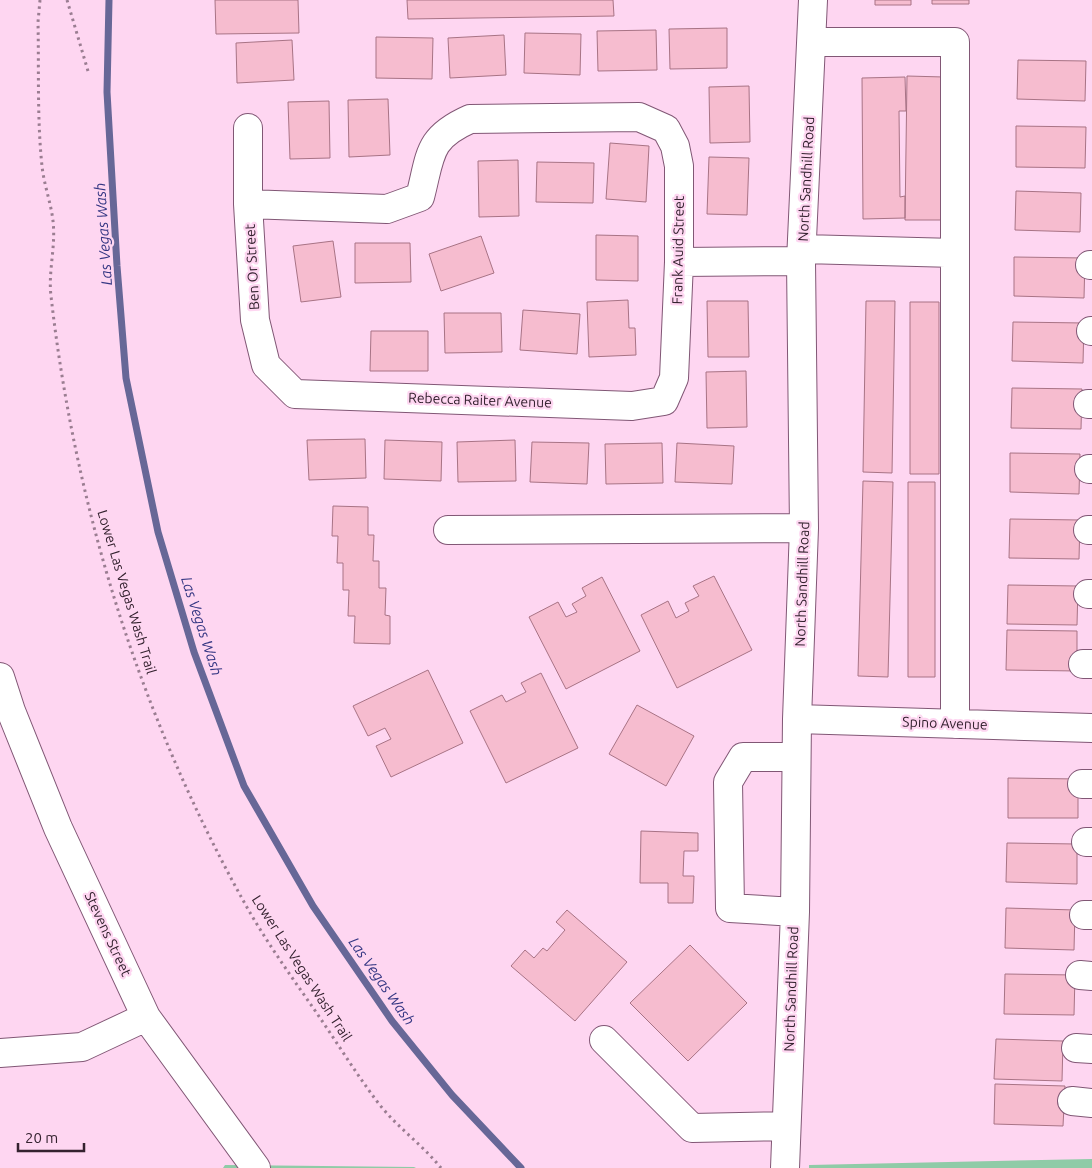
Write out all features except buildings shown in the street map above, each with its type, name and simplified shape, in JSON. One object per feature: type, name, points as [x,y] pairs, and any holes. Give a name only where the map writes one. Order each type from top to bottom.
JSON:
[{"type":"street","name":"North Sandhill Road","points":[[786,1168],[795,912],[796,757],[804,528],[802,255],[813,0]]},
{"type":"street","points":[[812,42],[955,42],[955,724]]},
{"type":"street","name":"Frank Auid Street","points":[[248,204],[387,209],[420,197],[434,144],[452,127],[470,119],[639,117],[666,129],[675,146],[679,166],[679,262],[674,378],[664,401]]},
{"type":"street","name":"Ben Or Street","points":[[248,128],[248,204],[255,320],[266,365],[295,394]]},
{"type":"street","points":[[679,262],[802,255],[955,253]]},
{"type":"street","name":"Rebecca Raiter Avenue","points":[[295,394],[632,406],[664,401]]},
{"type":"street","points":[[448,530],[804,528]]},
{"type":"street","name":"Stevens Street","points":[[0,678],[11,711],[58,828],[146,1017],[256,1168]]},
{"type":"street","name":"Spino Avenue","points":[[797,719],[1092,728]]},
{"type":"street","points":[[795,912],[730,908],[728,782],[744,757],[796,757]]},
{"type":"street","points":[[0,1053],[82,1047],[146,1017]]},
{"type":"street","points":[[604,1040],[692,1128],[786,1126]]},
{"type":"path","name":"Lower Las Vegas Wash Trail","points":[[40,0],[38,22],[42,165],[46,193],[53,218],[54,247],[49,276],[56,332],[84,491],[96,538],[132,656],[170,752],[244,902],[274,951],[377,1102],[399,1127],[441,1168]]},
{"type":"path","points":[[67,0],[88,71]]},
{"type":"green space","points":[[1092,1159],[1092,1168],[809,1168],[809,1165]]},
{"type":"green space","points":[[225,1165],[414,1167],[416,1168],[223,1168]]},
{"type":"waterway","name":"Las Vegas Wash","points":[[109,0],[107,92],[117,266],[126,378],[158,532],[194,652],[244,786],[313,906],[392,1021],[452,1095],[521,1168]]}]
